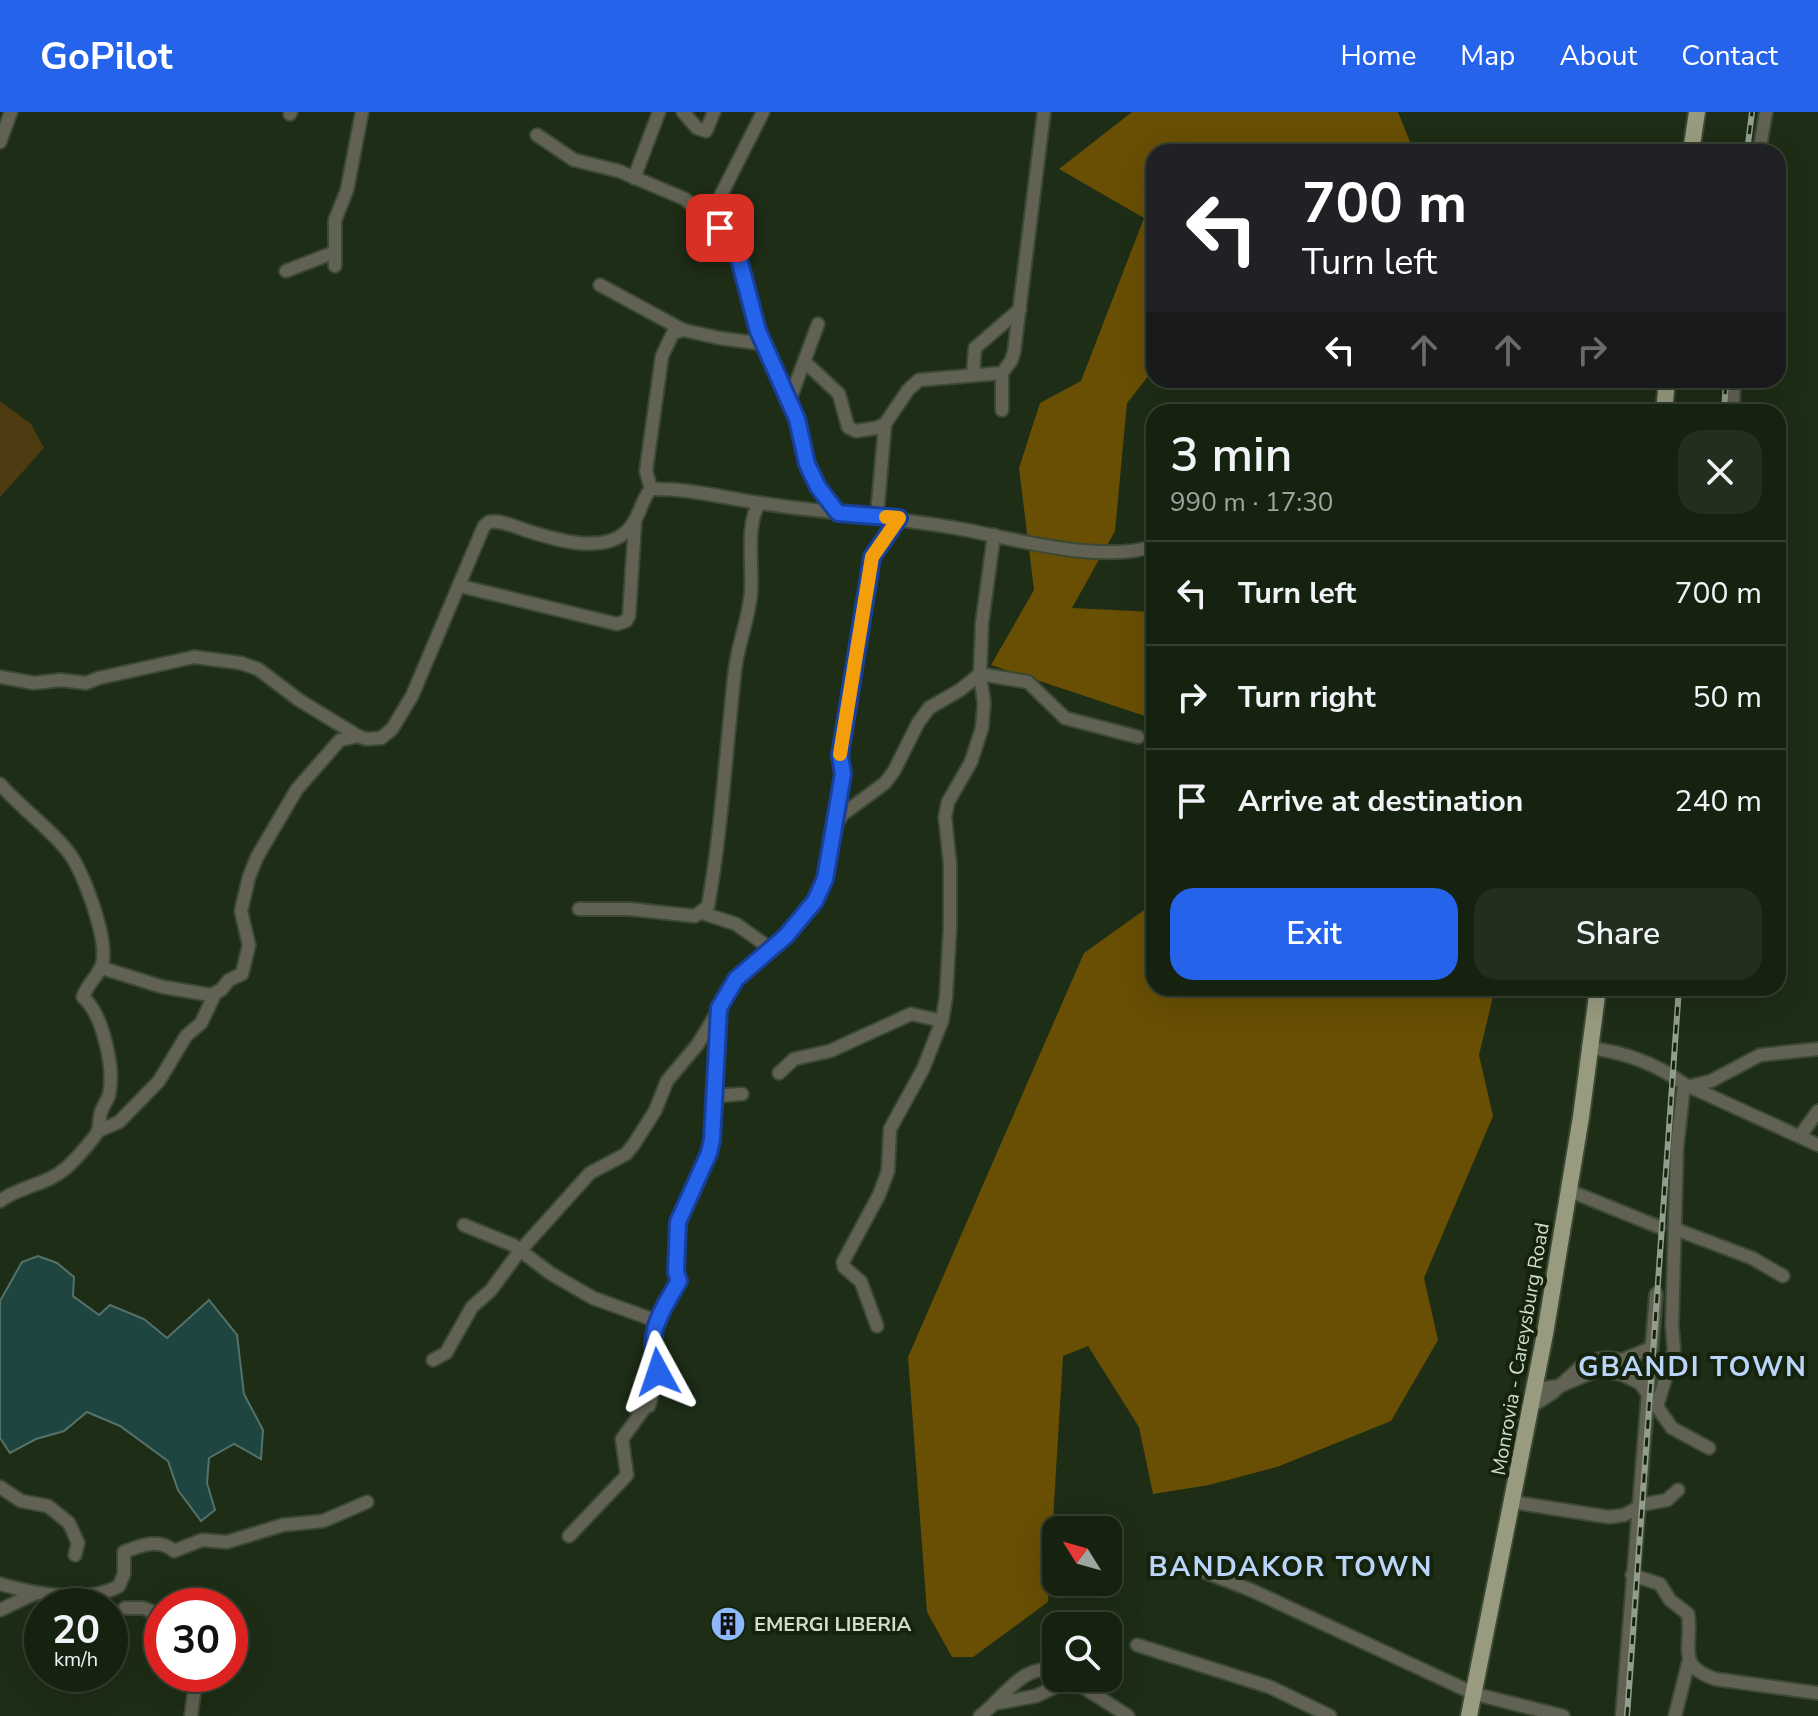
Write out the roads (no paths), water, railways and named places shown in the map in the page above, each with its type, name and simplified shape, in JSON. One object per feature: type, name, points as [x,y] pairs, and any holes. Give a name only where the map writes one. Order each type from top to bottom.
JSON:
[{"type":"main road","points":[[1692,144],[1697,112]]},
{"type":"main road","name":"Monrovia - Careysburg Road","points":[[1469,1716],[1533,1398],[1570,1191],[1597,996]]},
{"type":"street","points":[[0,142],[11,112]]},
{"type":"street","points":[[286,271],[335,259],[335,220],[347,190],[362,112]]},
{"type":"street","points":[[634,178],[659,112]]},
{"type":"street","points":[[683,112],[697,128],[706,131],[714,112]]},
{"type":"street","points":[[720,228],[721,195],[763,112]]},
{"type":"street","points":[[1002,410],[1002,373],[1011,361],[1020,309],[1044,112]]},
{"type":"street","points":[[1760,144],[1766,112]]},
{"type":"street","points":[[537,135],[574,160],[604,166],[685,199],[735,244],[764,344],[797,419],[807,464],[818,487],[838,513]]},
{"type":"street","points":[[600,285],[683,330],[764,344]]},
{"type":"street","points":[[973,374],[975,348],[1020,309]]},
{"type":"street","points":[[789,402],[818,324]]},
{"type":"street","points":[[651,489],[646,471],[662,356],[673,333],[683,330]]},
{"type":"street","points":[[805,362],[839,394],[848,427],[856,431],[885,424]]},
{"type":"street","points":[[878,504],[885,424],[908,390],[919,380],[1002,373]]},
{"type":"street","points":[[460,586],[617,624],[626,621],[629,616],[635,523],[645,496],[651,489],[678,489],[760,503],[899,518],[1076,550],[1110,552],[1146,548]]},
{"type":"street","points":[[579,909],[629,909],[695,916],[708,906],[716,858],[735,670],[751,594],[753,519],[760,503]]},
{"type":"street","points":[[433,1360],[446,1353],[465,1317],[590,1173],[626,1154],[655,1111],[667,1081],[698,1044],[736,979],[771,949],[815,901],[825,879],[838,818],[843,774],[840,755],[872,557],[899,518]]},
{"type":"street","points":[[0,677],[34,683],[61,680],[86,683],[194,657],[241,663],[258,669],[299,700],[358,736],[381,738],[397,722],[412,696],[484,526],[489,522],[503,523],[562,540],[600,543],[619,538],[635,523]]},
{"type":"street","points":[[877,1326],[861,1282],[844,1267],[843,1262],[879,1195],[888,1171],[890,1129],[923,1069],[942,1021],[950,927],[950,864],[945,817],[948,802],[971,762],[982,728],[982,623],[994,535]]},
{"type":"street","points":[[838,818],[885,783],[929,708],[980,674],[1028,682],[1065,718],[1138,737]]},
{"type":"street","points":[[0,1201],[17,1190],[63,1171],[98,1131],[119,1122],[159,1081],[186,1036],[201,1023],[215,994],[229,980],[239,976],[246,963],[248,934],[241,911],[257,857],[297,789],[314,767],[340,740],[358,736]]},
{"type":"street","points":[[0,784],[68,851],[92,903],[103,948],[102,968],[91,978],[83,997],[90,1004],[108,1047],[110,1071],[109,1095],[100,1114],[98,1131]]},
{"type":"street","points":[[702,913],[736,924],[771,949]]},
{"type":"street","points":[[102,968],[163,987],[215,994]]},
{"type":"street","points":[[569,1536],[627,1475],[622,1439],[648,1406],[658,1372],[651,1345],[657,1321],[679,1281],[676,1272],[678,1222],[709,1153],[719,1008]]},
{"type":"street","points":[[779,1073],[794,1059],[830,1051],[911,1014],[942,1021]]},
{"type":"street","points":[[1589,1048],[1629,1054],[1666,1071],[1684,1084],[1818,1145]]},
{"type":"street","points":[[1684,1084],[1694,1086],[1711,1081],[1760,1055],[1818,1049]]},
{"type":"street","points":[[1657,1406],[1674,1350],[1677,1147],[1684,1084]]},
{"type":"street","points":[[714,1096],[742,1094]]},
{"type":"street","points":[[1800,1136],[1818,1111]]},
{"type":"street","points":[[1570,1191],[1659,1227]]},
{"type":"street","points":[[464,1225],[513,1245],[519,1252],[593,1298],[657,1321]]},
{"type":"street","points":[[1675,1229],[1752,1258],[1783,1276]]},
{"type":"street","points":[[1622,1716],[1656,1294]]},
{"type":"street","points":[[1560,1386],[1587,1361],[1607,1358],[1622,1360],[1651,1348]]},
{"type":"street","points":[[1533,1398],[1598,1370],[1637,1380],[1672,1428],[1709,1448]]},
{"type":"street","points":[[0,1487],[21,1501],[48,1506],[69,1523],[78,1543],[75,1555]]},
{"type":"street","points":[[1512,1502],[1609,1517],[1667,1500],[1678,1490]]},
{"type":"street","points":[[115,1588],[124,1574],[124,1552],[145,1544],[166,1545],[174,1551],[202,1540],[227,1542],[283,1525],[323,1521],[367,1502]]},
{"type":"street","points":[[1202,1571],[1251,1590],[1475,1694],[1563,1716]]},
{"type":"street","points":[[1632,1575],[1660,1584],[1670,1600],[1688,1614],[1689,1660],[1675,1716]]},
{"type":"street","points":[[0,1584],[24,1590]]},
{"type":"street","points":[[0,1610],[24,1599]]},
{"type":"street","points":[[1137,1645],[1270,1687],[1330,1716]]},
{"type":"street","points":[[1689,1660],[1700,1674],[1715,1679],[1818,1693]]},
{"type":"street","points":[[980,1716],[998,1703],[1003,1694],[1024,1676],[1042,1669]]},
{"type":"street","points":[[191,1716],[194,1692]]},
{"type":"street","points":[[998,1703],[1044,1692]]},
{"type":"street","points":[[1091,1692],[1128,1716]]},
{"type":"water","points":[[38,1256],[57,1263],[74,1277],[73,1296],[99,1315],[110,1305],[144,1319],[167,1338],[209,1300],[237,1335],[244,1394],[263,1430],[261,1459],[234,1444],[209,1458],[207,1483],[215,1510],[201,1521],[178,1490],[168,1461],[120,1426],[87,1412],[64,1431],[36,1439],[10,1453],[0,1438],[0,1301],[22,1262]]},
{"type":"railway","points":[[1748,144],[1752,112]]},
{"type":"railway","points":[[1724,404],[1726,388]]},
{"type":"railway","points":[[1627,1716],[1678,996]]},
{"type":"place","name":"EMERGI LIBERIA","points":[[728,1624]]},
{"type":"district","name":"GBANDI TOWN","points":[[1693,1366]]},
{"type":"district","name":"BANDAKOR TOWN","points":[[1291,1566]]}]
